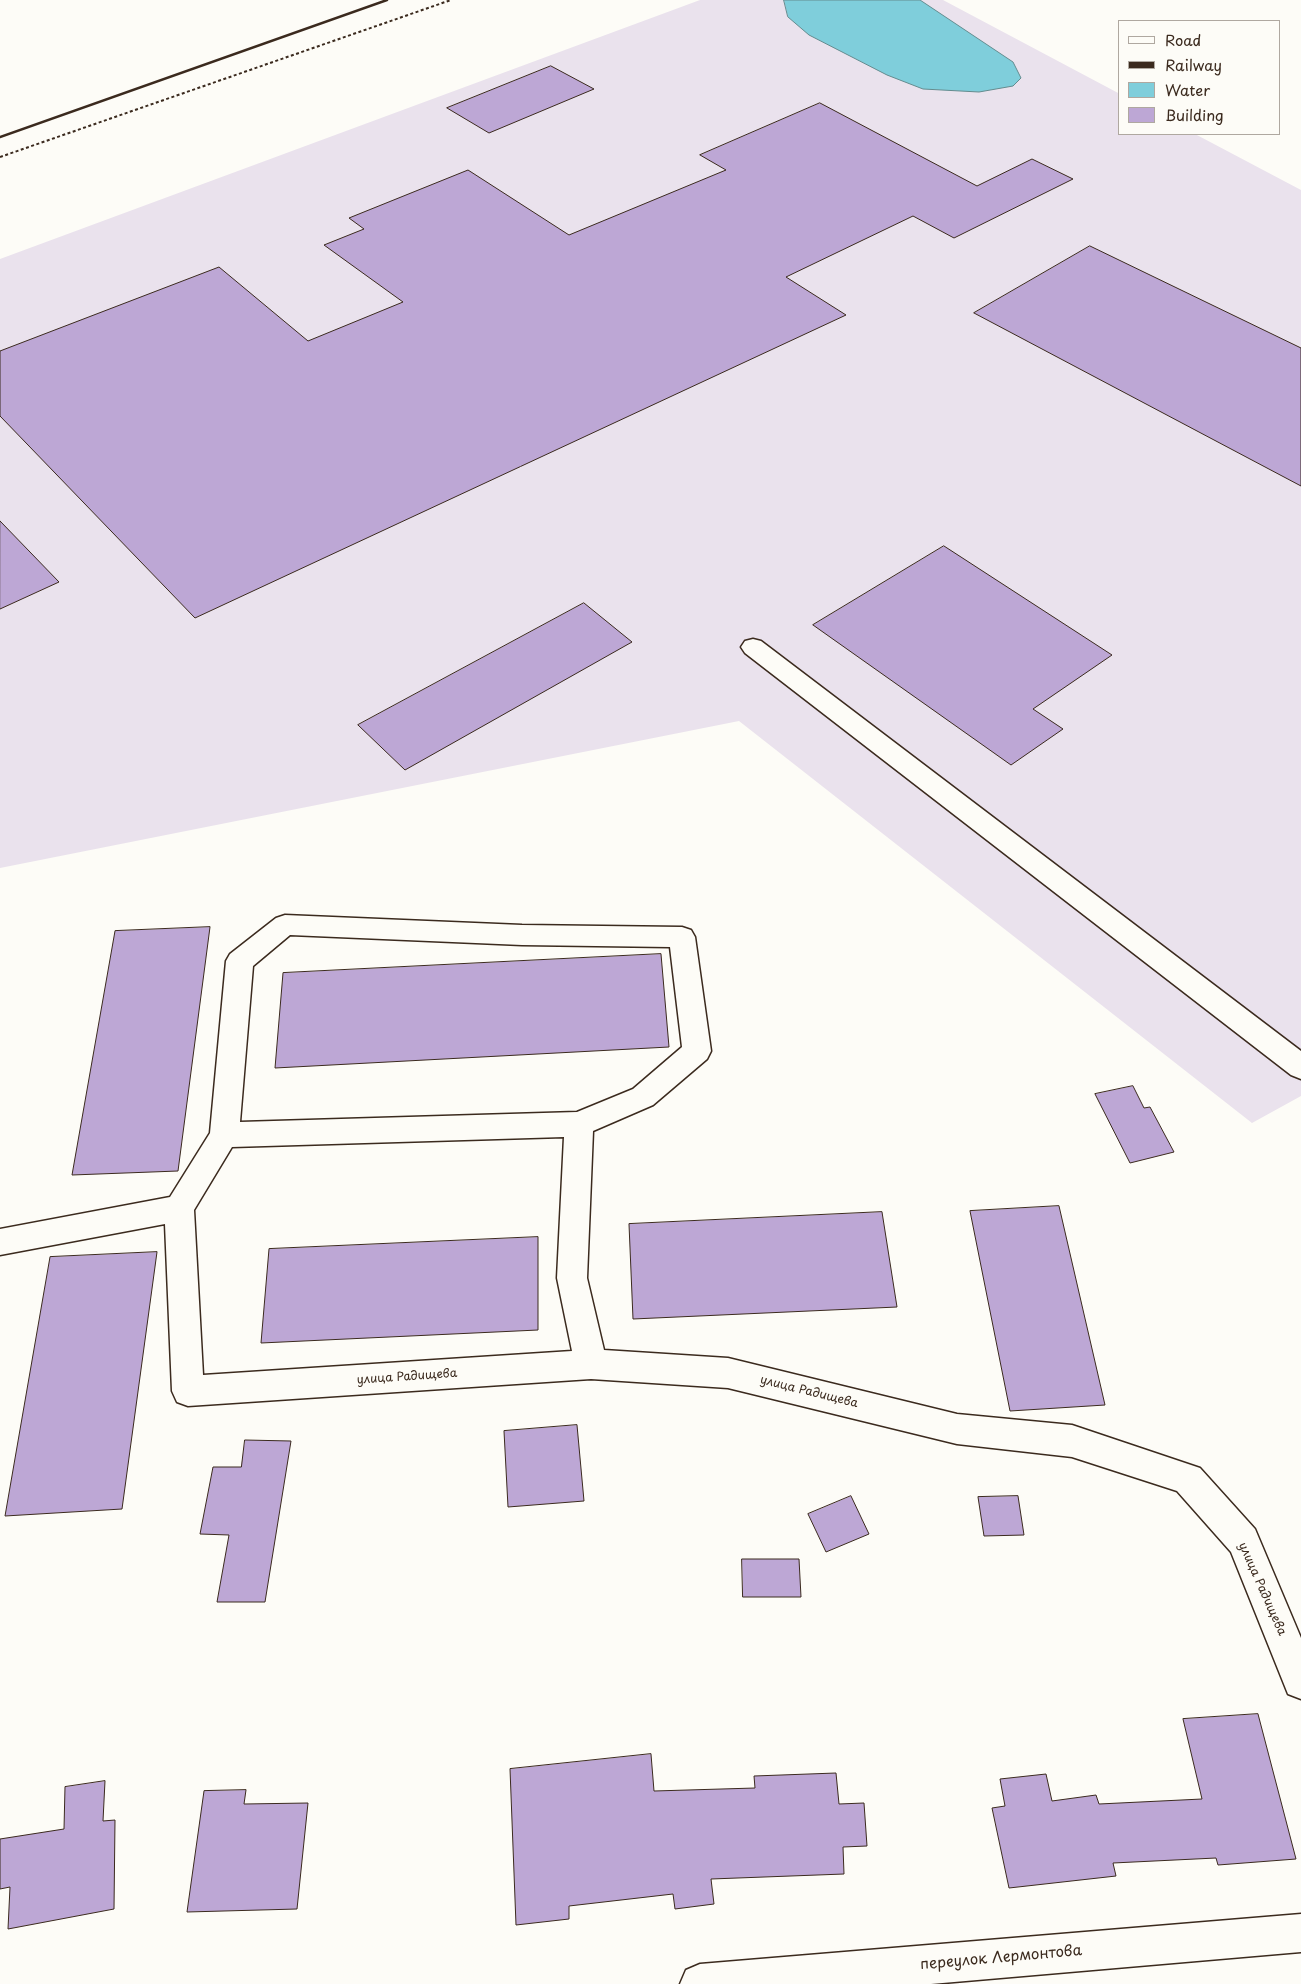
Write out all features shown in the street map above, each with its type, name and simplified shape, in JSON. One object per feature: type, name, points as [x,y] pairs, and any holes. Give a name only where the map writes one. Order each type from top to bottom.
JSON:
[{"type":"street","points":[[753,647],[1301,1067]]},
{"type":"street","points":[[0,1242],[179,1208],[224,1135],[240,961],[285,925],[522,935],[682,937],[697,1051],[643,1097],[579,1124],[224,1135]]},
{"type":"street","points":[[579,1124],[572,1278],[591,1364]]},
{"type":"street","name":"улица Радищева","points":[[179,1208],[188,1391],[591,1364],[728,1372],[956,1428],[1072,1441],[1188,1479],[1243,1541],[1301,1681]]},
{"type":"street","name":"переулок Лермонтова","points":[[700,1984],[1301,1932]]},
{"type":"path","points":[[0,157],[451,0]]},
{"type":"shaded area","points":[[700,0],[943,0],[1118,93],[1118,135],[1197,135],[1301,190],[1301,1096],[1252,1123],[739,721],[0,868],[0,259]]},
{"type":"water","points":[[784,0],[920,0],[1013,62],[1021,78],[1013,86],[979,92],[923,89],[887,75],[809,35],[788,17]]},
{"type":"building","points":[[551,66],[594,89],[489,133],[447,108]]},
{"type":"building","points":[[820,103],[977,186],[1032,159],[1073,179],[954,238],[913,216],[786,277],[846,315],[195,618],[0,416],[0,351],[219,267],[308,341],[403,302],[324,245],[364,229],[349,218],[468,170],[569,235],[726,170],[700,155]]},
{"type":"building","points":[[1090,246],[1301,348],[1301,486],[974,313]]},
{"type":"building","points":[[0,521],[59,582],[0,609]]},
{"type":"building","points":[[944,546],[1112,655],[1033,709],[1063,729],[1011,765],[813,625]]},
{"type":"building","points":[[584,603],[632,642],[405,770],[358,725]]},
{"type":"building","points":[[210,927],[178,1171],[72,1175],[115,931]]},
{"type":"building","points":[[661,954],[669,1047],[275,1068],[283,973]]},
{"type":"building","points":[[1133,1086],[1144,1108],[1150,1107],[1174,1152],[1130,1163],[1095,1094]]},
{"type":"building","points":[[1059,1206],[1105,1405],[1010,1411],[970,1211]]},
{"type":"building","points":[[882,1212],[897,1307],[633,1319],[629,1224]]},
{"type":"building","points":[[538,1237],[538,1330],[261,1343],[269,1249]]},
{"type":"building","points":[[157,1252],[122,1509],[5,1516],[50,1257]]},
{"type":"building","points":[[577,1425],[584,1501],[508,1507],[504,1431]]},
{"type":"building","points":[[245,1440],[291,1441],[265,1602],[217,1602],[229,1535],[200,1534],[213,1467],[241,1467]]},
{"type":"building","points":[[851,1496],[869,1534],[826,1552],[808,1514]]},
{"type":"building","points":[[1018,1496],[1024,1535],[984,1536],[978,1497]]},
{"type":"building","points":[[742,1559],[799,1559],[801,1597],[743,1597]]},
{"type":"building","points":[[1258,1714],[1296,1859],[1218,1865],[1216,1858],[1113,1863],[1116,1876],[1009,1888],[992,1808],[1005,1806],[1000,1779],[1046,1774],[1052,1801],[1096,1795],[1099,1804],[1202,1799],[1183,1719]]},
{"type":"building","points":[[651,1754],[654,1791],[755,1788],[754,1776],[836,1773],[839,1804],[864,1803],[867,1846],[843,1847],[844,1874],[711,1879],[714,1904],[675,1909],[673,1894],[569,1906],[569,1919],[516,1925],[510,1769]]},
{"type":"building","points":[[105,1781],[103,1821],[115,1820],[114,1909],[8,1929],[10,1887],[0,1889],[0,1839],[64,1829],[65,1787]]},
{"type":"building","points":[[246,1790],[244,1804],[308,1803],[297,1909],[187,1912],[204,1791]]},
{"type":"railway","points":[[0,137],[387,0]]}]
